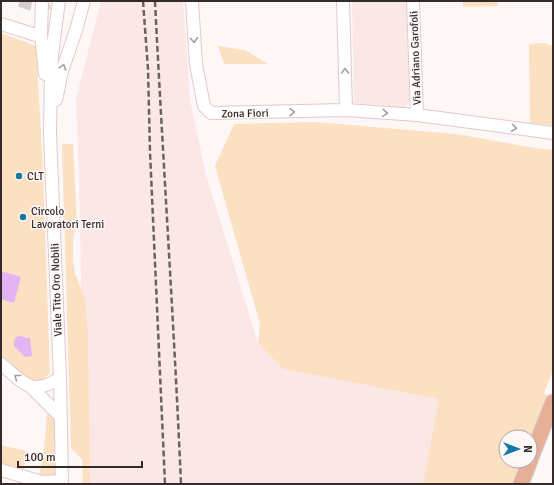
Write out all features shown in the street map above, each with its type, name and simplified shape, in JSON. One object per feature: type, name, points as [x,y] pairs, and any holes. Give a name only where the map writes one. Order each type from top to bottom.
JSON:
[{"type":"main road","points":[[538,440],[553,402]]},
{"type":"main road","points":[[521,484],[527,469]]},
{"type":"street","points":[[42,1],[41,34],[50,133]]},
{"type":"street","name":"Viale Tito Oro Nobili","points":[[59,1],[51,70],[50,133],[60,378],[62,482]]},
{"type":"street","points":[[50,133],[62,71],[84,1]]},
{"type":"street","name":"Zona Fiori","points":[[192,1],[196,64],[204,106],[211,114],[346,110],[417,115],[553,133]]},
{"type":"street","points":[[343,1],[346,110]]},
{"type":"street","name":"Via Adriano Garofoli","points":[[413,1],[417,115]]},
{"type":"street","points":[[1,24],[36,35]]},
{"type":"street","points":[[1,364],[31,387],[61,417]]},
{"type":"street","points":[[31,387],[42,388],[60,378]]},
{"type":"street","points":[[1,470],[42,482],[62,482]]},
{"type":"shaded area","points":[[101,1],[183,1],[190,100],[206,175],[258,343],[283,369],[440,399],[423,484],[85,484],[79,175],[76,99]]},
{"type":"shaded area","points":[[352,1],[408,1],[411,47],[410,100],[404,109],[383,105],[354,103]]},
{"type":"shaded area","points":[[463,1],[497,1],[498,6],[463,7]]},
{"type":"shaded area","name":"Circolo Lavoratori Terni","points":[[1,33],[36,46],[43,170],[50,373],[36,388],[1,358]]},
{"type":"shaded area","points":[[544,43],[553,46],[553,125],[530,123],[529,44]]},
{"type":"shaded area","points":[[218,46],[245,50],[268,64],[224,64]]},
{"type":"shaded area","points":[[314,122],[456,134],[553,150],[553,370],[544,393],[549,396],[535,429],[498,429],[498,469],[519,469],[514,484],[423,484],[439,399],[283,369],[258,343],[260,324],[215,166],[234,124]]},
{"type":"shaded area","points":[[62,144],[73,144],[77,225],[73,237],[73,259],[75,273],[85,298],[88,337],[90,484],[83,484],[82,459],[71,448]]},
{"type":"shaded area","points":[[1,271],[21,277],[14,303],[1,299]]},
{"type":"shaded area","points":[[21,336],[30,338],[32,356],[25,357],[14,346],[16,337]]},
{"type":"shaded area","points":[[47,413],[58,418],[57,475],[39,477],[44,449]]},
{"type":"shaded area","points":[[1,445],[26,451],[23,475],[1,470]]},
{"type":"tunnel","points":[[20,1],[37,5],[54,1]]},
{"type":"railway","points":[[143,1],[148,69],[150,152],[165,484]]},
{"type":"railway","points":[[155,1],[181,484]]},
{"type":"place","name":"CLT","points":[[19,176]]},
{"type":"place","name":"Circolo Lavoratori Terni","points":[[23,217]]}]
